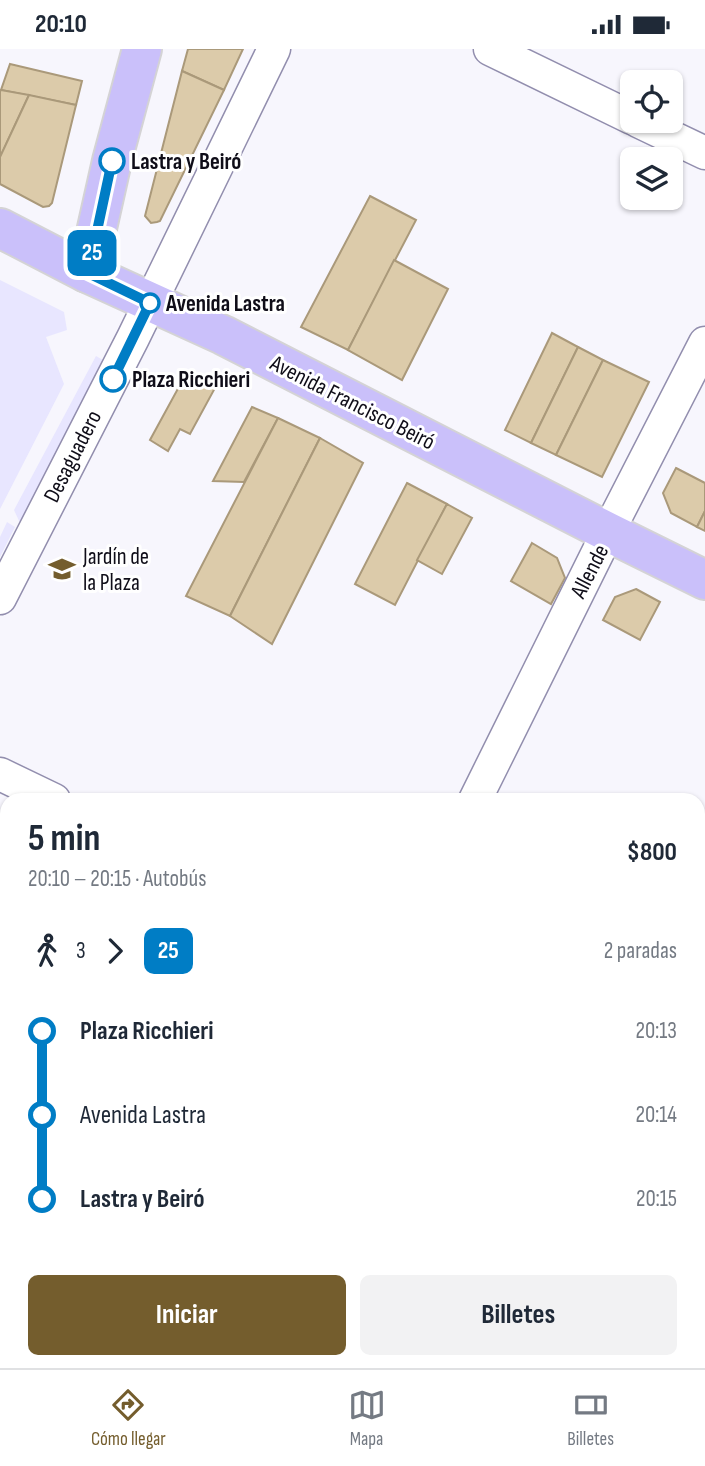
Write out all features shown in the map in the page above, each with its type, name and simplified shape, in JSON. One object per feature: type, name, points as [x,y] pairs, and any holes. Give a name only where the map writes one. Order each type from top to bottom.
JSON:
[{"type":"main road","points":[[88,273],[112,161],[142,49]]},
{"type":"main road","name":"Avenida Francisco Beiró","points":[[0,228],[150,303],[223,335],[705,580]]},
{"type":"street","name":"Desaguadero","points":[[0,598],[150,303],[274,49]]},
{"type":"street","points":[[490,49],[620,112]]},
{"type":"street","points":[[663,133],[705,153]]},
{"type":"street","name":"Allende","points":[[478,793],[705,343]]},
{"type":"street","points":[[0,773],[40,793]]},
{"type":"shaded area","points":[[0,280],[64,312],[67,330],[46,337],[64,384],[0,509]]},
{"type":"shaded area","points":[[96,356],[103,360],[20,523],[14,510]]},
{"type":"shaded area","points":[[7,522],[15,527],[0,557],[0,537]]},
{"type":"building","points":[[188,49],[243,49],[224,90],[182,71]]},
{"type":"building","points":[[10,64],[82,81],[76,105],[1,90]]},
{"type":"building","points":[[182,71],[224,90],[160,221],[151,223],[145,216]]},
{"type":"building","points":[[0,91],[29,95],[0,157]]},
{"type":"building","points":[[29,95],[76,105],[52,203],[43,207],[0,184],[0,157]]},
{"type":"building","points":[[370,196],[416,220],[348,350],[301,327]]},
{"type":"building","points":[[394,260],[448,289],[402,380],[348,350]]},
{"type":"building","points":[[552,333],[578,347],[531,443],[505,430]]},
{"type":"building","points":[[578,347],[603,360],[556,455],[531,443]]},
{"type":"building","points":[[603,360],[649,382],[602,477],[556,455]]},
{"type":"building","points":[[187,372],[215,388],[190,434],[180,429],[168,451],[150,440]]},
{"type":"building","points":[[252,407],[278,418],[244,482],[213,481]]},
{"type":"building","points":[[278,418],[320,438],[230,616],[186,596]]},
{"type":"building","points":[[320,438],[363,463],[272,644],[230,616]]},
{"type":"building","points":[[676,468],[705,483],[705,511],[697,527],[671,513],[663,493]]},
{"type":"building","points":[[407,483],[447,504],[395,605],[355,584]]},
{"type":"building","points":[[447,504],[472,518],[442,574],[417,560]]},
{"type":"building","points":[[705,511],[705,531],[697,527]]},
{"type":"building","points":[[532,543],[557,558],[565,578],[551,604],[511,581]]},
{"type":"building","points":[[636,589],[660,602],[640,640],[603,620],[615,597]]},
{"type":"bus line","name":"25","points":[[112,161],[88,273],[150,303],[113,379]]},
{"type":"place","name":"Lastra y Beiró","points":[[112,161]]},
{"type":"place","name":"Avenida Lastra","points":[[150,303]]},
{"type":"place","name":"Plaza Ricchieri","points":[[113,379]]},
{"type":"place","name":"Jardín de la Plaza","points":[[62,569]]}]
